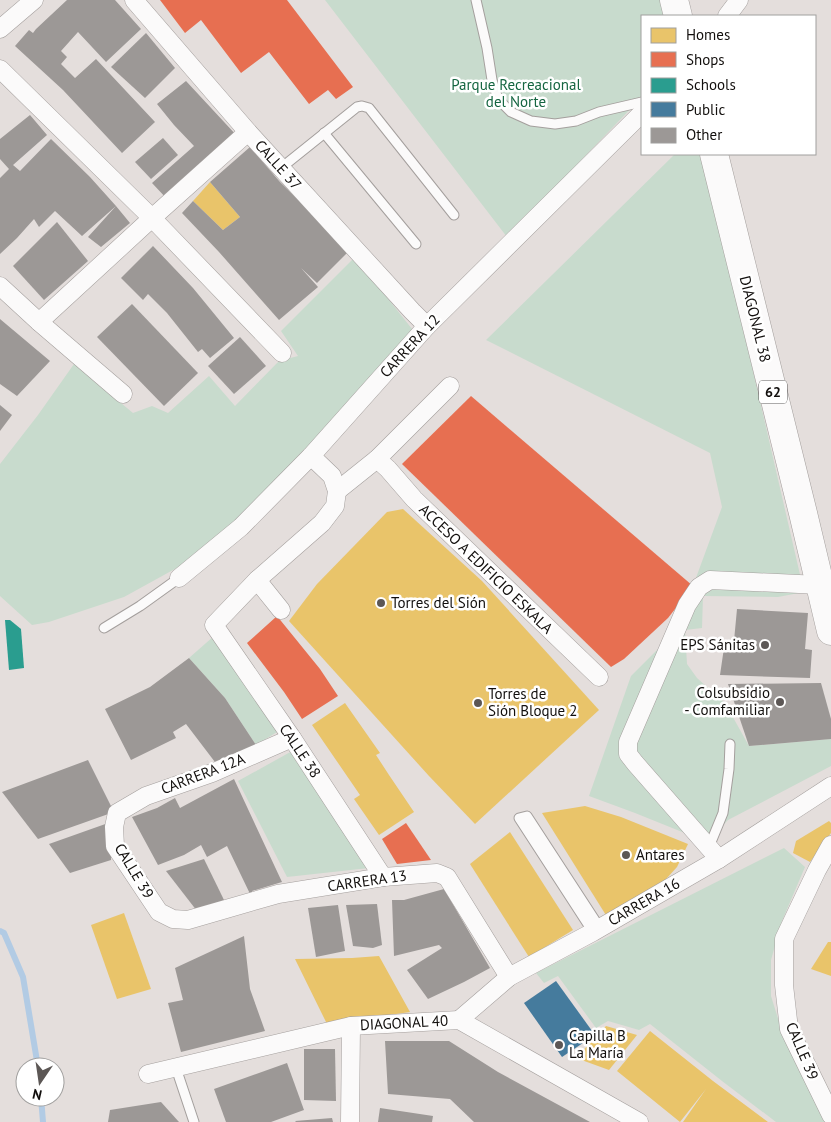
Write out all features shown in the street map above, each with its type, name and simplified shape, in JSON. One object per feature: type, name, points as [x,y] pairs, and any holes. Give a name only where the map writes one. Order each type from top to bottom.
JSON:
[{"type":"main road","points":[[674,0],[678,15]]},
{"type":"main road","name":"DIAGONAL 38","points":[[714,155],[831,631]]},
{"type":"street","points":[[0,29],[34,0]]},
{"type":"street","name":"CALLE 37","points":[[134,0],[248,132],[427,326]]},
{"type":"street","points":[[728,15],[738,0]]},
{"type":"street","points":[[0,69],[152,218],[282,353]]},
{"type":"street","name":"CARRERA 12","points":[[178,578],[241,527],[314,459],[427,326],[641,114]]},
{"type":"street","points":[[39,322],[248,132]]},
{"type":"street","points":[[0,286],[123,394]]},
{"type":"street","points":[[334,484],[357,474],[377,459],[450,386]]},
{"type":"street","points":[[281,610],[257,580],[322,523],[335,506],[334,484],[314,459]]},
{"type":"street","name":"ACCESO A EDIFICIO ESKALA","points":[[377,459],[414,499],[598,677]]},
{"type":"street","name":"CALLE 38","points":[[257,580],[214,625],[292,738],[383,877]]},
{"type":"street","points":[[714,853],[628,754],[628,742],[687,605],[699,587],[710,580],[820,585]]},
{"type":"street","name":"CARRERA 12A","points":[[117,813],[146,796],[212,773],[292,738]]},
{"type":"street","name":"CARRERA 16","points":[[459,1020],[509,977],[597,930],[714,853],[831,786]]},
{"type":"street","name":"CALLE 39","points":[[117,813],[114,827],[115,846],[159,912],[173,920]]},
{"type":"street","name":"CALLE 39","points":[[831,845],[784,939],[784,985],[789,1029],[831,1115]]},
{"type":"street","name":"CARRERA 13","points":[[173,920],[188,920],[278,894],[383,877],[437,873],[446,877],[509,977]]},
{"type":"street","name":"DIAGONAL 40","points":[[148,1074],[351,1026],[459,1020],[639,1122]]},
{"type":"street","points":[[350,1122],[351,1026]]},
{"type":"lane","points":[[476,0],[492,80],[498,99],[511,112],[530,121],[555,124],[641,102]]},
{"type":"lane","points":[[281,168],[324,133],[358,107],[362,106],[369,108],[454,215]]},
{"type":"lane","points":[[324,133],[416,244]]},
{"type":"lane","points":[[104,628],[140,606],[178,578]]},
{"type":"lane","points":[[714,853],[723,813],[729,769],[730,744]]},
{"type":"lane","points":[[527,816],[597,930],[519,818],[527,816]]},
{"type":"lane","points":[[176,1068],[194,1122]]},
{"type":"green space","name":"Parque Recreacional del Norte","points":[[325,0],[666,0],[670,15],[641,15],[641,98],[507,237]]},
{"type":"green space","points":[[674,155],[703,155],[804,592],[778,597],[703,596],[702,628],[685,630],[687,664],[697,678],[725,703],[749,746],[831,739],[831,766],[728,820],[707,842],[589,796],[631,676],[692,615],[693,586],[722,507],[710,453],[486,340]]},
{"type":"green space","points":[[355,257],[416,334],[213,548],[124,597],[49,622],[32,625],[0,596],[0,464],[74,364],[133,413],[152,406],[168,413],[209,376],[235,406],[279,361],[298,356],[281,331]]},
{"type":"green space","points":[[214,636],[277,732],[256,745],[225,698],[189,658]]},
{"type":"green space","points":[[294,750],[369,868],[287,877],[238,781]]},
{"type":"green space","points":[[784,848],[805,867],[782,921],[771,960],[771,996],[786,1044],[805,1067],[830,1122],[776,1122],[650,1024],[639,1030],[608,1021],[596,1028],[558,976],[544,983],[536,973]]},
{"type":"building: Homes","points":[[210,182],[240,217],[223,230],[193,201]]},
{"type":"building: Homes","name":"Torres de Sión Bloque 2","points":[[403,509],[482,581],[599,710],[475,824],[289,621],[317,584],[387,512]]},
{"type":"building: Homes","points":[[345,703],[380,753],[376,755],[414,812],[379,835],[354,799],[360,795],[312,725]]},
{"type":"building: Homes","name":"Antares","points":[[585,806],[621,817],[688,844],[677,867],[656,890],[609,920],[542,813]]},
{"type":"building: Homes","points":[[829,821],[831,823],[831,833],[810,862],[793,853],[796,841]]},
{"type":"building: Homes","points":[[510,832],[573,930],[529,957],[470,864]]},
{"type":"building: Homes","points":[[124,913],[151,989],[117,999],[91,925]]},
{"type":"building: Homes","points":[[828,942],[831,942],[831,976],[811,969]]},
{"type":"building: Homes","points":[[379,956],[410,1012],[327,1024],[295,959]]},
{"type":"building: Homes","points":[[606,1026],[637,1035],[609,1070],[576,1058]]},
{"type":"building: Homes","points":[[650,1031],[768,1122],[683,1122],[706,1089],[680,1122],[617,1071]]},
{"type":"building: Shops","points":[[160,0],[287,0],[353,87],[336,99],[328,90],[309,104],[269,52],[241,73],[201,20],[185,33]]},
{"type":"building: Shops","points":[[471,396],[693,586],[668,618],[624,659],[611,667],[402,464]]},
{"type":"building: Shops","points":[[277,616],[320,669],[338,696],[302,719],[247,643]]},
{"type":"building: Shops","points":[[406,823],[431,860],[397,864],[382,839]]},
{"type":"building: Schools","points":[[5,620],[10,620],[21,629],[24,668],[9,670]]},
{"type":"building: Public","points":[[556,981],[595,1035],[562,1057],[524,1003]]},
{"type":"building: Other","points":[[67,0],[115,0],[141,29],[106,62],[78,32],[61,51],[67,57],[61,64],[75,78],[96,59],[155,122],[122,153],[63,90],[15,46],[29,30],[33,33]]},
{"type":"building: Other","points":[[146,33],[175,68],[145,98],[111,67]]},
{"type":"building: Other","points":[[186,81],[238,137],[168,200],[152,183],[194,146],[157,104]]},
{"type":"building: Other","points":[[30,115],[47,135],[13,165],[20,171],[51,139],[90,177],[116,206],[82,236],[55,211],[39,227],[34,219],[0,254],[0,178],[9,169],[0,159],[0,139]]},
{"type":"building: Other","points":[[163,138],[178,155],[151,179],[135,162]]},
{"type":"building: Other","points":[[250,147],[280,182],[348,252],[317,283],[301,268],[318,287],[279,320],[182,213],[193,201],[223,230],[240,217],[210,182]]},
{"type":"building: Other","points":[[116,206],[130,223],[101,247],[88,237]]},
{"type":"building: Other","points":[[57,222],[88,261],[44,300],[13,266]]},
{"type":"building: Other","points":[[153,246],[193,288],[234,338],[210,358],[202,349],[198,352],[167,313],[148,294],[143,300],[121,278]]},
{"type":"building: Other","points":[[132,304],[198,373],[164,406],[97,337]]},
{"type":"building: Other","points":[[0,319],[50,361],[17,396],[0,384]]},
{"type":"building: Other","points":[[240,337],[266,366],[234,394],[208,366]]},
{"type":"building: Other","points":[[0,405],[12,415],[0,431]]},
{"type":"building: Other","name":"EPS Sánitas","points":[[737,609],[808,613],[805,649],[812,650],[810,678],[720,675],[725,641],[734,641]]},
{"type":"building: Other","points":[[189,658],[225,698],[256,745],[218,766],[186,724],[173,732],[176,738],[131,760],[105,709],[150,687]]},
{"type":"building: Other","name":"Colsubsidio - Comfamiliar","points":[[821,683],[831,719],[831,739],[749,746],[728,684]]},
{"type":"building: Other","points":[[88,760],[114,812],[38,839],[2,792]]},
{"type":"building: Other","points":[[234,779],[282,882],[252,891],[252,898],[227,846],[207,857],[201,845],[184,855],[158,865],[132,817],[157,808],[175,798],[180,808]]},
{"type":"building: Other","points":[[111,822],[111,860],[70,873],[49,844]]},
{"type":"building: Other","points":[[204,859],[224,900],[197,911],[166,871]]},
{"type":"building: Other","points":[[444,889],[490,968],[428,999],[407,970],[442,948],[439,945],[394,956],[392,900],[404,900]]},
{"type":"building: Other","points":[[377,904],[382,945],[373,948],[353,946],[346,905]]},
{"type":"building: Other","points":[[338,905],[345,951],[316,957],[308,908]]},
{"type":"building: Other","points":[[244,936],[250,989],[265,1031],[181,1052],[168,1003],[183,1000],[175,968]]},
{"type":"building: Other","points":[[385,1041],[449,1041],[498,1072],[590,1122],[474,1122],[450,1099],[388,1094]]},
{"type":"building: Other","points":[[304,1049],[335,1049],[336,1101],[304,1100]]},
{"type":"building: Other","points":[[287,1063],[304,1110],[271,1122],[226,1122],[214,1089]]},
{"type":"building: Other","points":[[161,1102],[179,1122],[108,1122],[110,1110]]},
{"type":"building: Other","points":[[380,1108],[433,1116],[432,1122],[378,1122]]},
{"type":"building: Other","points":[[332,1118],[333,1122],[295,1121]]},
{"type":"waterway","points":[[0,931],[4,933],[23,977],[36,1057]]},
{"type":"waterway","points":[[42,1107],[43,1122]]},
{"type":"place","name":"Torres del Sión","points":[[381,603]]},
{"type":"place","name":"EPS Sánitas","points":[[765,645]]},
{"type":"place","name":"Colsubsidio - Comfamiliar","points":[[780,702]]},
{"type":"place","name":"Torres de Sión Bloque 2","points":[[478,703]]},
{"type":"place","name":"Antares","points":[[626,855]]},
{"type":"place","name":"Capilla B La María","points":[[559,1045]]}]
